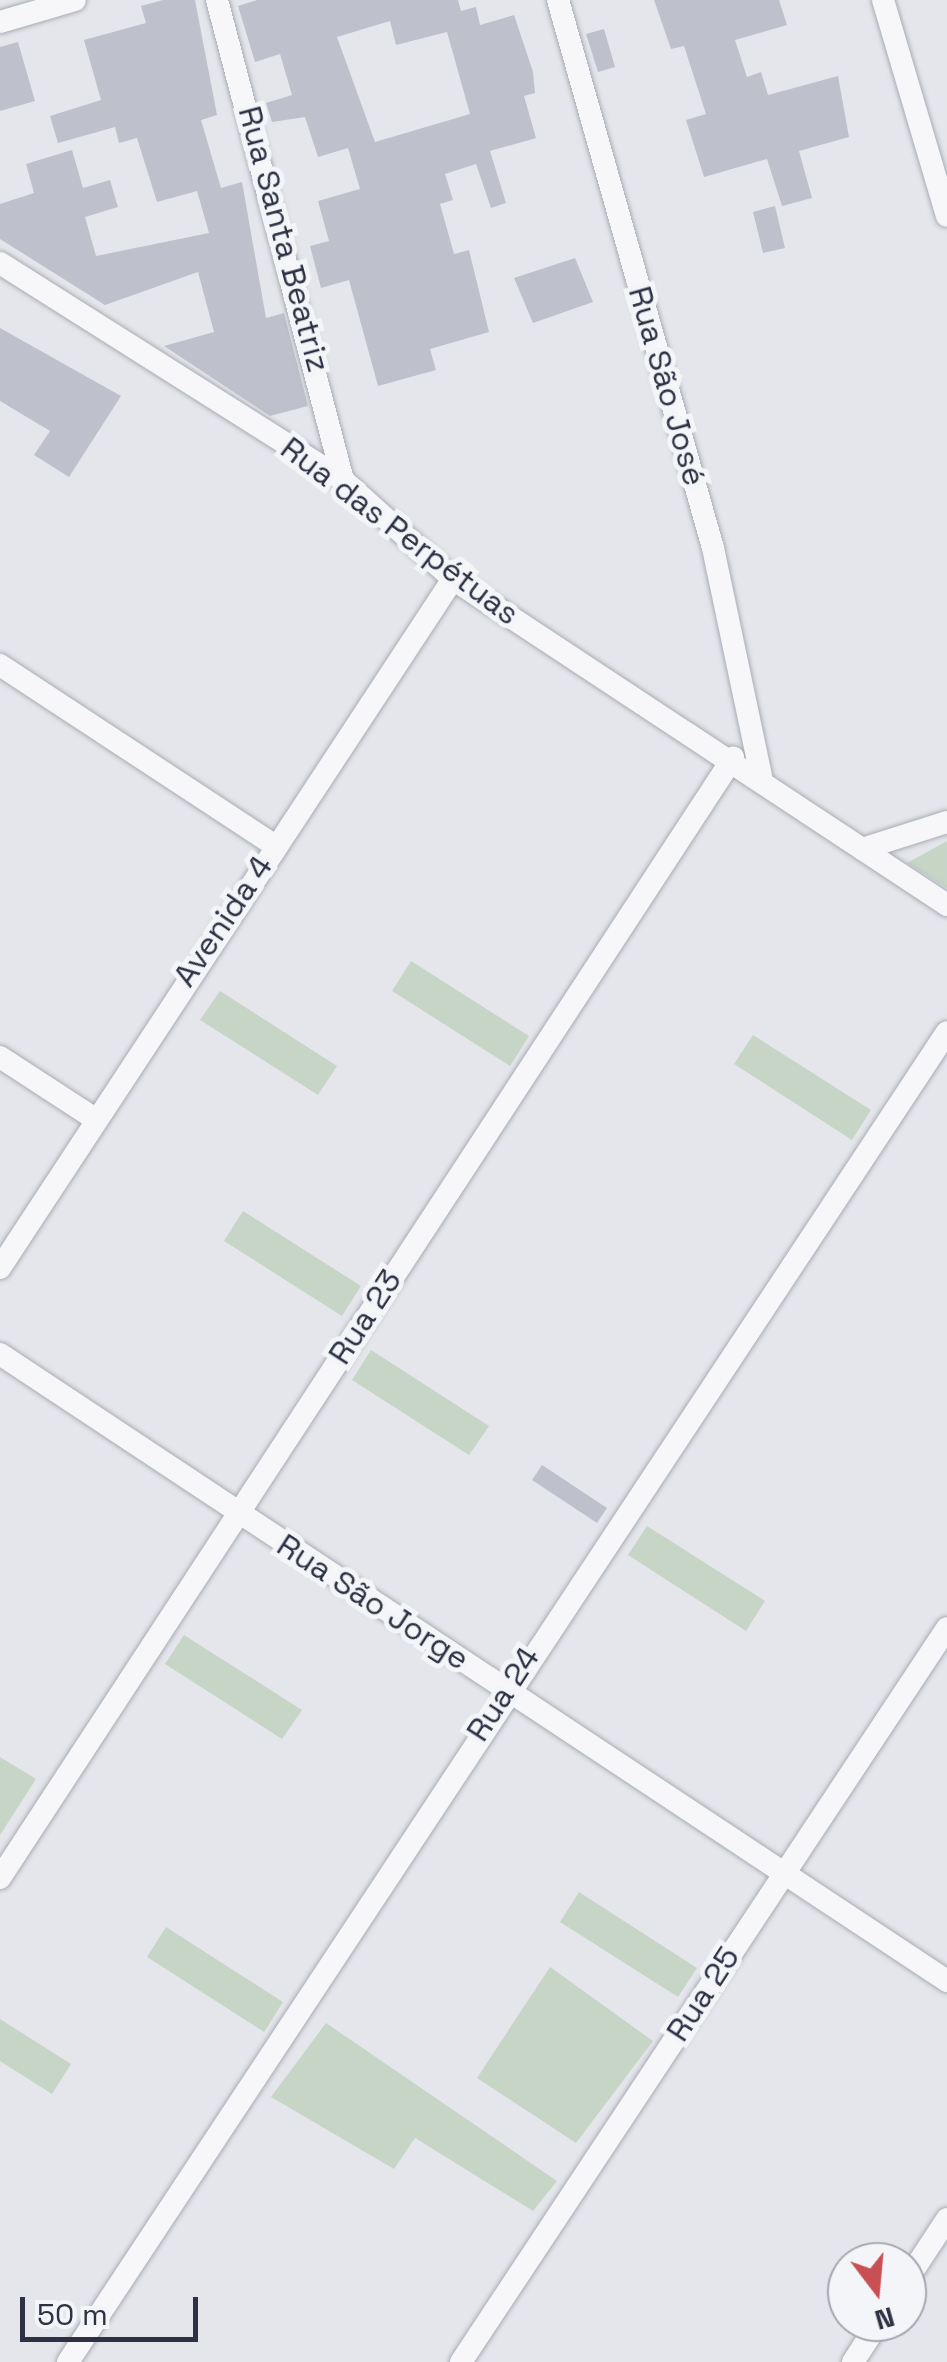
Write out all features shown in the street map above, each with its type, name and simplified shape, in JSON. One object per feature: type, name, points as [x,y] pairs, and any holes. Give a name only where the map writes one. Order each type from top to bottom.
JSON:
[{"type":"street","points":[[0,22],[75,0]]},
{"type":"street","name":"Rua Santa Beatriz","points":[[217,0],[343,480]]},
{"type":"street","name":"Rua São José","points":[[558,0],[713,548],[760,776]]},
{"type":"street","points":[[884,0],[947,216]]},
{"type":"street","name":"Rua das Perpétuas","points":[[0,263],[343,480],[454,579],[733,758],[947,905]]},
{"type":"street","name":"Avenida 4","points":[[0,1268],[92,1118],[454,579]]},
{"type":"street","points":[[0,665],[274,846]]},
{"type":"street","name":"Rua 23","points":[[0,1878],[733,758]]},
{"type":"street","points":[[862,849],[947,822]]},
{"type":"street","name":"Rua 24","points":[[68,2362],[506,1689],[947,1032]]},
{"type":"street","points":[[0,1057],[92,1118]]},
{"type":"street","name":"Rua São Jorge","points":[[0,1354],[947,1981]]},
{"type":"street","name":"Rua 25","points":[[460,2362],[947,1628]]},
{"type":"street","points":[[927,2250],[947,2220]]},
{"type":"green space","points":[[947,841],[947,888],[907,863]]},
{"type":"green space","points":[[411,961],[529,1036],[510,1066],[392,991]]},
{"type":"green space","points":[[220,991],[337,1066],[318,1095],[200,1020]]},
{"type":"green space","points":[[753,1035],[871,1110],[852,1140],[734,1064]]},
{"type":"green space","points":[[243,1211],[361,1286],[342,1316],[224,1241]]},
{"type":"green space","points":[[371,1350],[489,1426],[469,1455],[352,1380]]},
{"type":"green space","points":[[647,1526],[765,1601],[746,1631],[628,1555]]},
{"type":"green space","points":[[184,1635],[302,1710],[282,1739],[165,1664]]},
{"type":"green space","points":[[0,1757],[36,1779],[0,1835]]},
{"type":"green space","points":[[579,1892],[697,1968],[678,1997],[560,1922]]},
{"type":"green space","points":[[166,1927],[283,2002],[264,2032],[147,1957]]},
{"type":"green space","points":[[550,1967],[653,2041],[576,2143],[477,2078]]},
{"type":"green space","points":[[0,2019],[71,2064],[52,2094],[0,2061]]},
{"type":"green space","points":[[326,2023],[557,2181],[533,2211],[415,2138],[394,2169],[271,2097]]},
{"type":"building","points":[[163,0],[195,0],[217,115],[201,120],[221,188],[242,182],[266,318],[284,313],[308,406],[270,416],[164,346],[214,332],[198,272],[105,305],[0,239],[0,204],[34,193],[26,164],[72,150],[83,188],[110,180],[118,207],[85,217],[96,256],[209,233],[197,191],[157,202],[137,138],[119,143],[115,127],[58,143],[50,116],[101,100],[84,40],[146,23],[141,6]]},
{"type":"building","points":[[257,0],[458,0],[461,11],[476,7],[480,25],[514,15],[533,72],[535,93],[524,96],[536,138],[490,151],[506,203],[491,208],[476,164],[445,174],[453,200],[440,204],[454,254],[469,250],[489,332],[430,349],[436,370],[378,386],[349,280],[321,288],[310,246],[329,241],[318,201],[360,189],[348,148],[318,157],[305,117],[272,122],[266,103],[292,95],[280,54],[255,62],[238,6]],"holes":[[[390,21],[396,45],[447,32],[470,114],[375,142],[337,37]]]},
{"type":"building","points":[[654,0],[779,0],[787,25],[735,40],[747,77],[761,72],[768,95],[838,76],[849,137],[799,151],[812,198],[782,206],[767,159],[704,177],[686,120],[706,114],[684,46],[671,49]]},
{"type":"building","points":[[604,29],[615,67],[598,72],[586,34]]},
{"type":"building","points":[[18,42],[35,101],[0,111],[0,47]]},
{"type":"building","points":[[775,206],[785,248],[763,253],[753,212]]},
{"type":"building","points":[[575,258],[593,302],[533,323],[514,278]]},
{"type":"building","points":[[0,328],[121,396],[69,477],[34,455],[50,431],[0,401]]},
{"type":"building","points":[[542,1465],[607,1508],[597,1523],[532,1480]]}]
